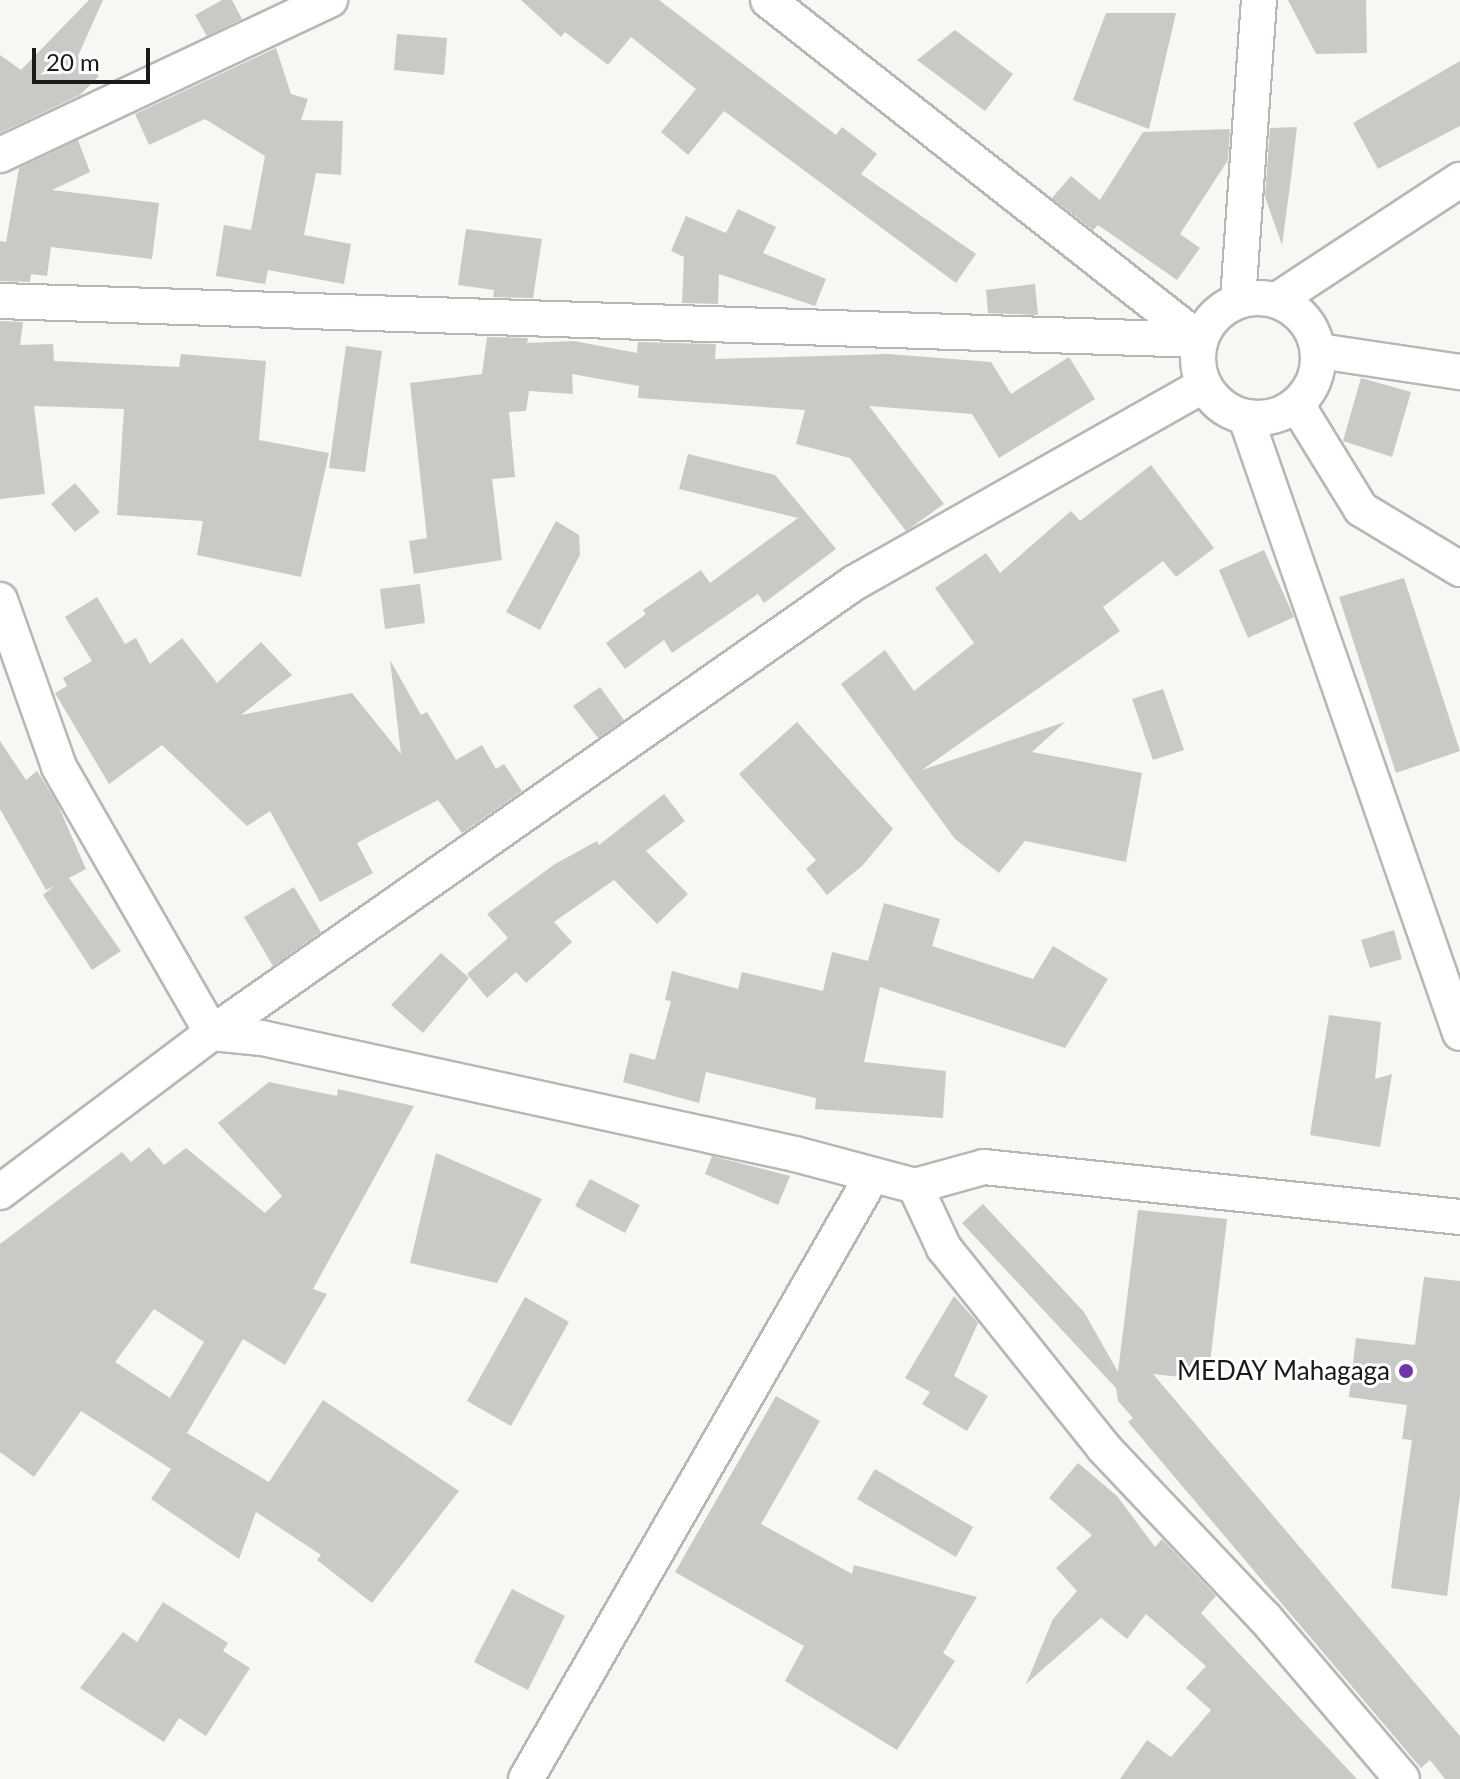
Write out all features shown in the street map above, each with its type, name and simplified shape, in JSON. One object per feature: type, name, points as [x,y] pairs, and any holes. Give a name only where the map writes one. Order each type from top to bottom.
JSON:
[{"type":"street","points":[[0,155],[330,0]]},
{"type":"street","points":[[768,0],[1200,340]]},
{"type":"street","points":[[1238,300],[1259,0]]},
{"type":"street","points":[[1277,300],[1460,180]]},
{"type":"street","points":[[1258,295],[1277,300],[1312,329],[1319,351],[1315,381],[1297,405],[1273,418],[1246,418],[1221,407],[1204,385],[1197,363],[1200,340],[1209,323],[1238,300],[1258,295]]},
{"type":"street","points":[[0,301],[1200,340]]},
{"type":"street","points":[[1319,351],[1460,372]]},
{"type":"street","points":[[0,1192],[212,1033],[854,583],[1204,385]]},
{"type":"street","points":[[1297,405],[1361,509],[1460,569]]},
{"type":"street","points":[[1246,418],[1460,1033]]},
{"type":"street","points":[[0,600],[59,767],[212,1033]]},
{"type":"street","points":[[212,1033],[262,1038],[915,1186],[984,1167],[1460,1217]]},
{"type":"street","points":[[526,1779],[872,1176]]},
{"type":"street","points":[[915,1186],[944,1248],[1104,1448],[1265,1618],[1402,1779]]},
{"type":"building","points":[[89,0],[103,0],[78,56],[99,76],[80,95],[0,133],[0,55],[21,70]]},
{"type":"building","points":[[222,0],[232,0],[242,19],[207,36],[195,15]]},
{"type":"building","points":[[521,0],[659,0],[836,135],[842,127],[877,154],[861,174],[976,254],[956,283],[724,111],[688,155],[661,132],[696,89],[631,37],[608,65],[565,32],[561,37]]},
{"type":"building","points":[[1288,0],[1366,0],[1367,53],[1316,54]]},
{"type":"building","points":[[1106,13],[1176,13],[1149,129],[1073,100]]},
{"type":"building","points":[[955,30],[1013,74],[985,111],[917,60]]},
{"type":"building","points":[[397,34],[447,38],[444,75],[394,70]]},
{"type":"building","points":[[276,48],[291,94],[308,99],[301,120],[343,121],[341,175],[316,173],[304,235],[351,244],[344,284],[268,270],[265,284],[216,276],[224,225],[251,230],[265,156],[205,119],[149,145],[135,114]]},
{"type":"building","points":[[1460,61],[1460,126],[1378,169],[1353,123]]},
{"type":"building","points":[[1297,127],[1282,245],[1265,197],[1270,128]]},
{"type":"building","points":[[1230,129],[1228,160],[1180,234],[1200,248],[1177,280],[1098,225],[1093,230],[1052,198],[1071,176],[1100,200],[1143,132]]},
{"type":"building","points":[[78,140],[90,172],[52,190],[159,203],[152,259],[51,247],[47,276],[31,274],[30,282],[0,281],[0,241],[6,242],[19,168]]},
{"type":"building","points":[[738,209],[776,227],[763,253],[826,279],[815,306],[719,274],[718,304],[682,303],[684,257],[671,251],[686,216],[726,233]]},
{"type":"building","points":[[466,229],[542,239],[533,298],[493,297],[494,290],[458,285]]},
{"type":"building","points":[[1035,284],[1038,315],[988,313],[986,290]]},
{"type":"building","points":[[0,321],[23,322],[20,345],[53,344],[54,361],[179,367],[181,354],[266,361],[259,440],[329,453],[301,577],[197,555],[203,521],[117,515],[124,409],[34,406],[45,494],[0,499]]},
{"type":"building","points":[[487,337],[528,338],[527,343],[574,341],[637,353],[638,342],[716,344],[715,359],[888,354],[991,362],[1011,394],[1069,357],[1095,399],[999,458],[972,414],[869,406],[944,504],[906,531],[850,458],[796,444],[805,410],[638,398],[639,386],[572,374],[573,394],[529,391],[526,411],[509,412],[515,477],[492,479],[502,560],[414,574],[409,541],[427,538],[410,383],[482,374]]},
{"type":"building","points":[[346,346],[382,351],[365,472],[329,468]]},
{"type":"building","points":[[1361,378],[1411,392],[1392,457],[1343,441]]},
{"type":"building","points":[[688,454],[775,475],[836,549],[764,603],[758,594],[672,653],[664,640],[625,669],[606,643],[646,614],[643,610],[701,570],[710,583],[798,518],[679,489]]},
{"type":"building","points":[[1151,465],[1214,548],[1176,577],[1163,561],[1103,607],[1120,631],[922,770],[1065,722],[1032,752],[1142,773],[1126,862],[1025,841],[999,873],[955,839],[841,684],[885,650],[914,691],[974,643],[935,588],[986,553],[1000,573],[1071,511],[1080,521]]},
{"type":"building","points":[[75,483],[100,512],[75,532],[51,504]]},
{"type":"building","points":[[556,521],[579,535],[580,555],[540,630],[506,612]]},
{"type":"building","points":[[1264,550],[1294,617],[1248,638],[1219,570]]},
{"type":"building","points":[[1404,578],[1460,751],[1396,773],[1339,597]]},
{"type":"building","points":[[420,584],[425,623],[385,629],[380,589]]},
{"type":"building","points":[[97,597],[125,644],[136,638],[150,664],[182,638],[217,683],[261,642],[292,675],[241,715],[352,693],[401,754],[390,660],[421,715],[427,712],[456,760],[482,745],[496,769],[504,764],[522,791],[462,833],[438,800],[357,843],[373,873],[320,902],[270,811],[247,826],[162,745],[109,784],[55,693],[67,686],[63,678],[92,661],[65,617]]},
{"type":"building","points":[[600,687],[624,720],[598,738],[573,706]]},
{"type":"building","points":[[1163,689],[1184,750],[1153,760],[1132,699]]},
{"type":"building","points":[[797,722],[893,829],[863,865],[827,895],[806,869],[816,860],[739,774]]},
{"type":"building","points":[[0,741],[26,780],[37,771],[57,803],[86,869],[69,878],[121,951],[92,970],[43,895],[54,886],[46,890],[0,809]]},
{"type":"building","points":[[664,794],[685,821],[646,851],[688,894],[657,924],[614,880],[554,922],[572,942],[526,983],[516,972],[487,998],[467,974],[508,938],[487,914],[555,864],[597,841],[599,845]]},
{"type":"building","points":[[294,887],[321,932],[273,966],[244,917]]},
{"type":"building","points":[[884,903],[940,919],[932,946],[1033,979],[1053,946],[1108,979],[1065,1048],[880,987],[864,1062],[946,1071],[943,1118],[815,1109],[816,1098],[706,1072],[699,1103],[623,1082],[630,1053],[655,1060],[671,1001],[665,1000],[672,971],[738,989],[742,972],[823,991],[832,952],[868,961]]},
{"type":"building","points":[[1394,930],[1402,959],[1370,968],[1361,940]]},
{"type":"building","points":[[441,953],[469,978],[423,1033],[391,1005]]},
{"type":"building","points":[[1329,1015],[1381,1022],[1375,1079],[1392,1074],[1380,1147],[1310,1135]]},
{"type":"building","points":[[269,1082],[337,1096],[338,1089],[414,1106],[313,1289],[327,1294],[285,1365],[243,1339],[187,1433],[269,1482],[323,1400],[459,1491],[372,1603],[317,1560],[321,1555],[256,1512],[239,1559],[151,1499],[171,1469],[81,1411],[34,1477],[0,1452],[0,1244],[122,1152],[131,1162],[149,1147],[164,1165],[186,1148],[265,1213],[282,1196],[218,1123]],"holes":[[[154,1309],[204,1342],[170,1398],[115,1362]]]},
{"type":"building","points":[[436,1153],[542,1199],[497,1283],[410,1263]]},
{"type":"building","points":[[712,1156],[790,1176],[778,1205],[705,1174]]},
{"type":"building","points":[[590,1179],[640,1205],[625,1233],[575,1206]]},
{"type":"building","points":[[983,1204],[1084,1312],[1118,1372],[1138,1210],[1227,1219],[1208,1380],[1153,1374],[1460,1736],[1460,1779],[1445,1779],[1430,1760],[1421,1768],[1128,1422],[1133,1418],[1118,1401],[1116,1388],[962,1223]]},
{"type":"building","points":[[1424,1277],[1460,1281],[1460,1495],[1447,1596],[1391,1588],[1412,1440],[1402,1439],[1407,1405],[1349,1397],[1356,1338],[1415,1345]]},
{"type":"building","points":[[954,1296],[978,1323],[954,1376],[988,1396],[967,1431],[922,1404],[930,1392],[905,1378]]},
{"type":"building","points":[[525,1297],[569,1322],[511,1426],[467,1401]]},
{"type":"building","points":[[776,1396],[820,1421],[761,1524],[852,1574],[854,1565],[977,1597],[943,1653],[955,1661],[897,1750],[785,1681],[804,1646],[675,1572]]},
{"type":"building","points":[[1078,1463],[1117,1496],[1155,1547],[1162,1539],[1216,1596],[1201,1613],[1357,1779],[1120,1779],[1147,1740],[1171,1757],[1211,1710],[1186,1688],[1206,1666],[1146,1614],[1127,1639],[1101,1618],[1026,1684],[1053,1619],[1077,1591],[1056,1568],[1092,1535],[1049,1498]]},
{"type":"building","points":[[875,1469],[973,1527],[956,1557],[857,1499]]},
{"type":"building","points":[[512,1589],[565,1616],[528,1690],[474,1662]]},
{"type":"building","points":[[163,1602],[228,1643],[223,1651],[250,1668],[206,1736],[179,1718],[164,1742],[80,1688],[123,1632],[137,1642]]},
{"type":"place","name":"MEDAY Mahagaga","points":[[1406,1371]]}]
